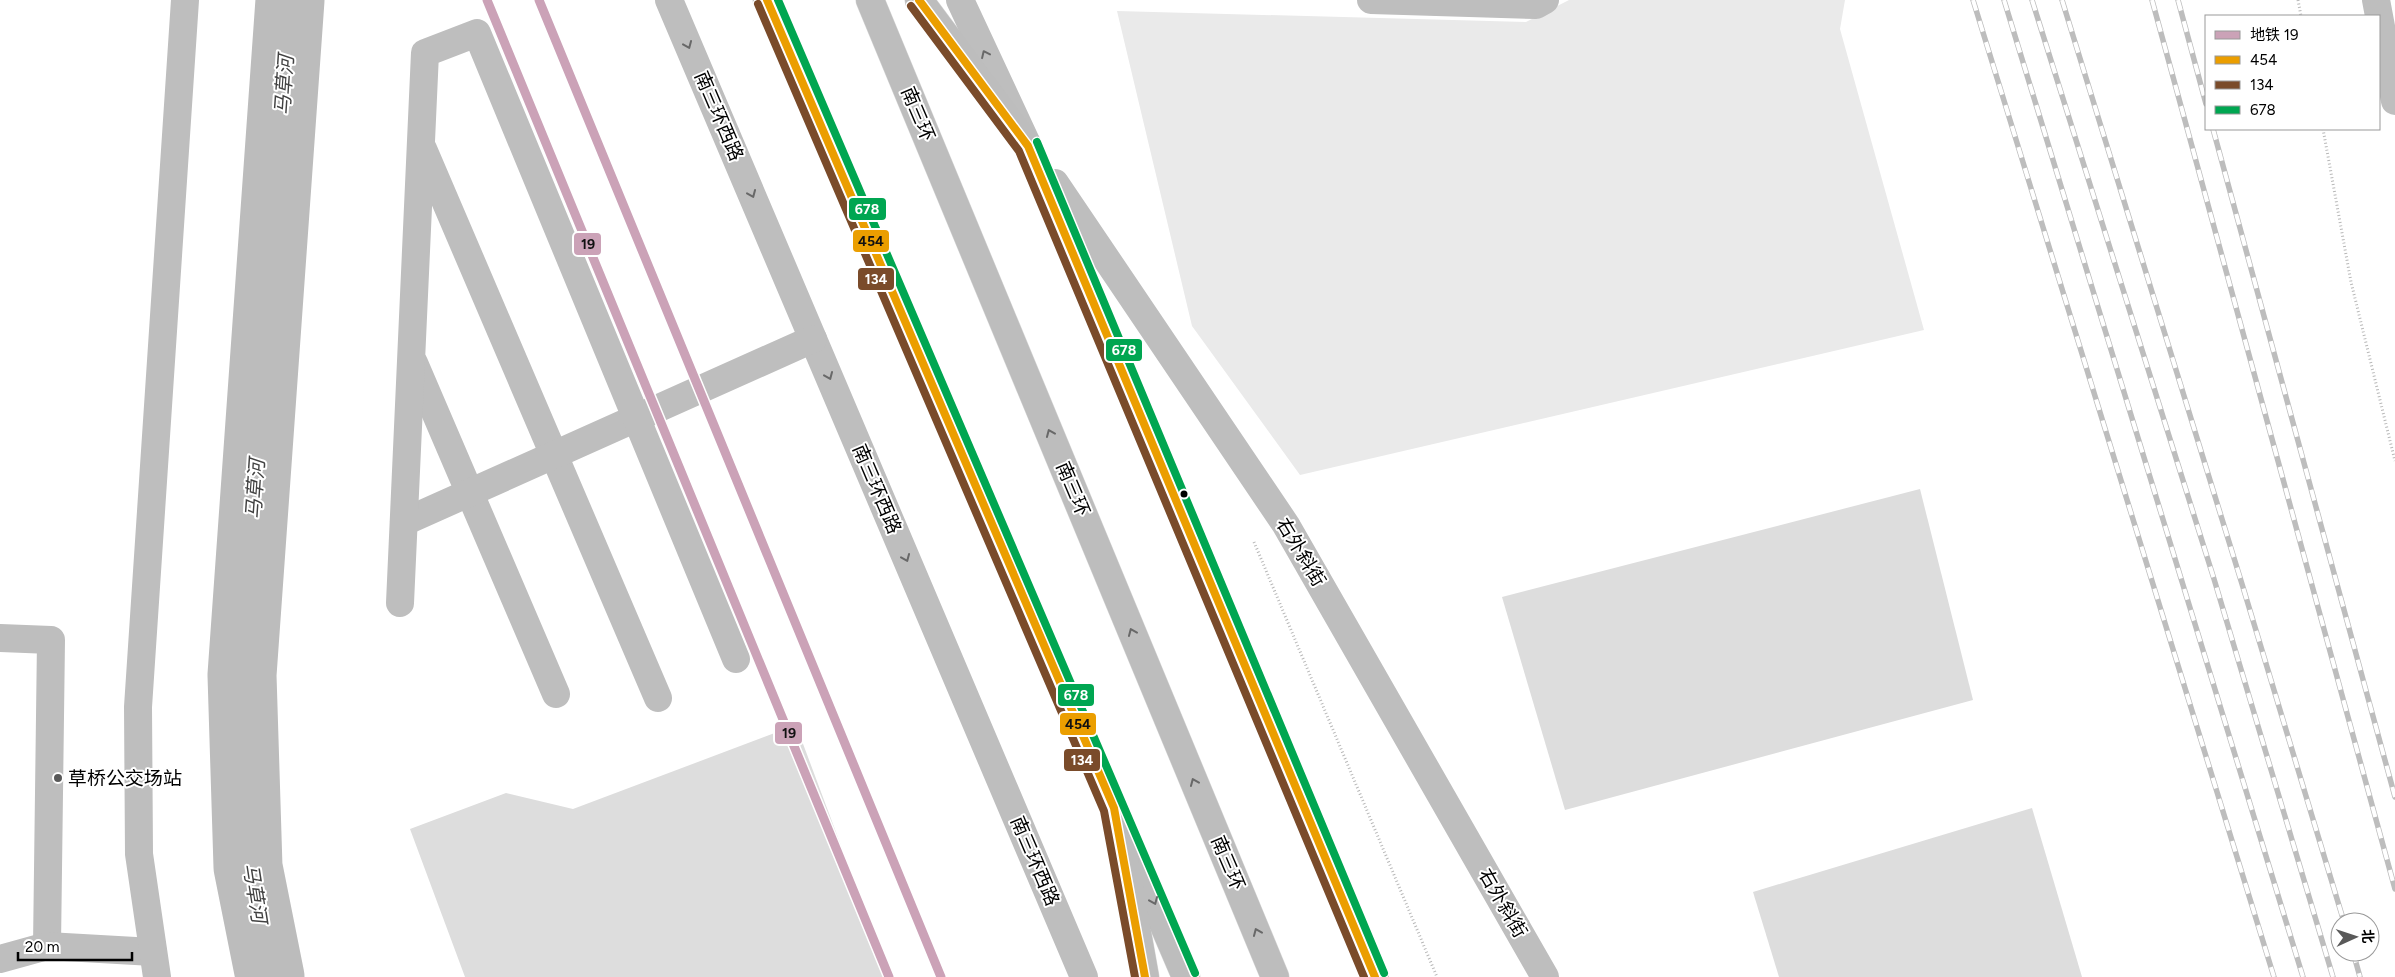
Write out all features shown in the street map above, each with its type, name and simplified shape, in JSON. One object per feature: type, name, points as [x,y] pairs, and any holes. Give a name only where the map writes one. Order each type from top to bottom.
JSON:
[{"type":"highway","points":[[767,0],[1186,977]]},
{"type":"highway","name":"南三环","points":[[870,0],[1275,977]]},
{"type":"highway","points":[[919,0],[1028,146]]},
{"type":"highway","points":[[1114,808],[1146,977]]},
{"type":"street","points":[[0,959],[47,946],[155,965],[139,854],[138,707],[185,0]]},
{"type":"street","name":"南三环西路","points":[[670,0],[1084,977]]},
{"type":"street","points":[[960,0],[1028,146],[1376,977]]},
{"type":"street","points":[[1371,0],[1536,5],[1544,0]]},
{"type":"street","points":[[2376,0],[2379,15]]},
{"type":"street","points":[[2380,21],[2395,101]]},
{"type":"street","points":[[400,603],[425,53],[477,33],[638,418],[736,659]]},
{"type":"street","points":[[421,143],[658,698]]},
{"type":"street","name":"右外斜街","points":[[1028,146],[1084,224],[1286,524],[1545,977]]},
{"type":"street","points":[[404,522],[813,339]]},
{"type":"street","points":[[411,357],[556,694]]},
{"type":"street","points":[[0,638],[52,640],[47,946]]},
{"type":"path","points":[[2298,0],[2301,15]]},
{"type":"path","points":[[2322,130],[2352,282],[2395,461]]},
{"type":"path","points":[[1252,538],[1437,977]]},
{"type":"shaded area","points":[[1569,0],[1845,0],[1840,29],[1924,330],[1300,475],[1192,326],[1117,11],[1526,22]]},
{"type":"building","points":[[1920,489],[1973,700],[1565,810],[1502,597]]},
{"type":"building","points":[[796,725],[890,977],[465,977],[410,829],[506,793],[573,809]]},
{"type":"building","points":[[2032,808],[2082,977],[1779,977],[1753,892]]},
{"type":"waterway","name":"马草河","points":[[270,977],[248,867],[242,675],[290,0]]},
{"type":"railway","points":[[1973,0],[2274,977]]},
{"type":"railway","points":[[2004,0],[2303,977]]},
{"type":"railway","points":[[2032,0],[2214,579],[2333,977]]},
{"type":"railway","points":[[2062,0],[2341,912]]},
{"type":"railway","points":[[2152,0],[2395,889]]},
{"type":"railway","points":[[2178,0],[2205,100]]},
{"type":"railway","points":[[2213,130],[2395,797]]},
{"type":"railway","points":[[2356,962],[2360,977]]},
{"type":"metro line","name":"19","points":[[487,0],[889,977]]},
{"type":"metro line","name":"19","points":[[539,0],[941,977]]},
{"type":"transit line","name":"454","points":[[767,0],[1114,808],[1145,977]]},
{"type":"transit line","name":"678","points":[[778,0],[1195,973]]},
{"type":"transit line","name":"454","points":[[919,0],[1028,146],[1375,977]]},
{"type":"transit line","name":"134","points":[[758,4],[1104,811],[1135,977]]},
{"type":"transit line","name":"134","points":[[911,6],[1019,151],[1364,977]]},
{"type":"transit line","name":"678","points":[[1037,142],[1384,973]]},
{"type":"place","name":"草桥公交场站","points":[[58,778]]}]
